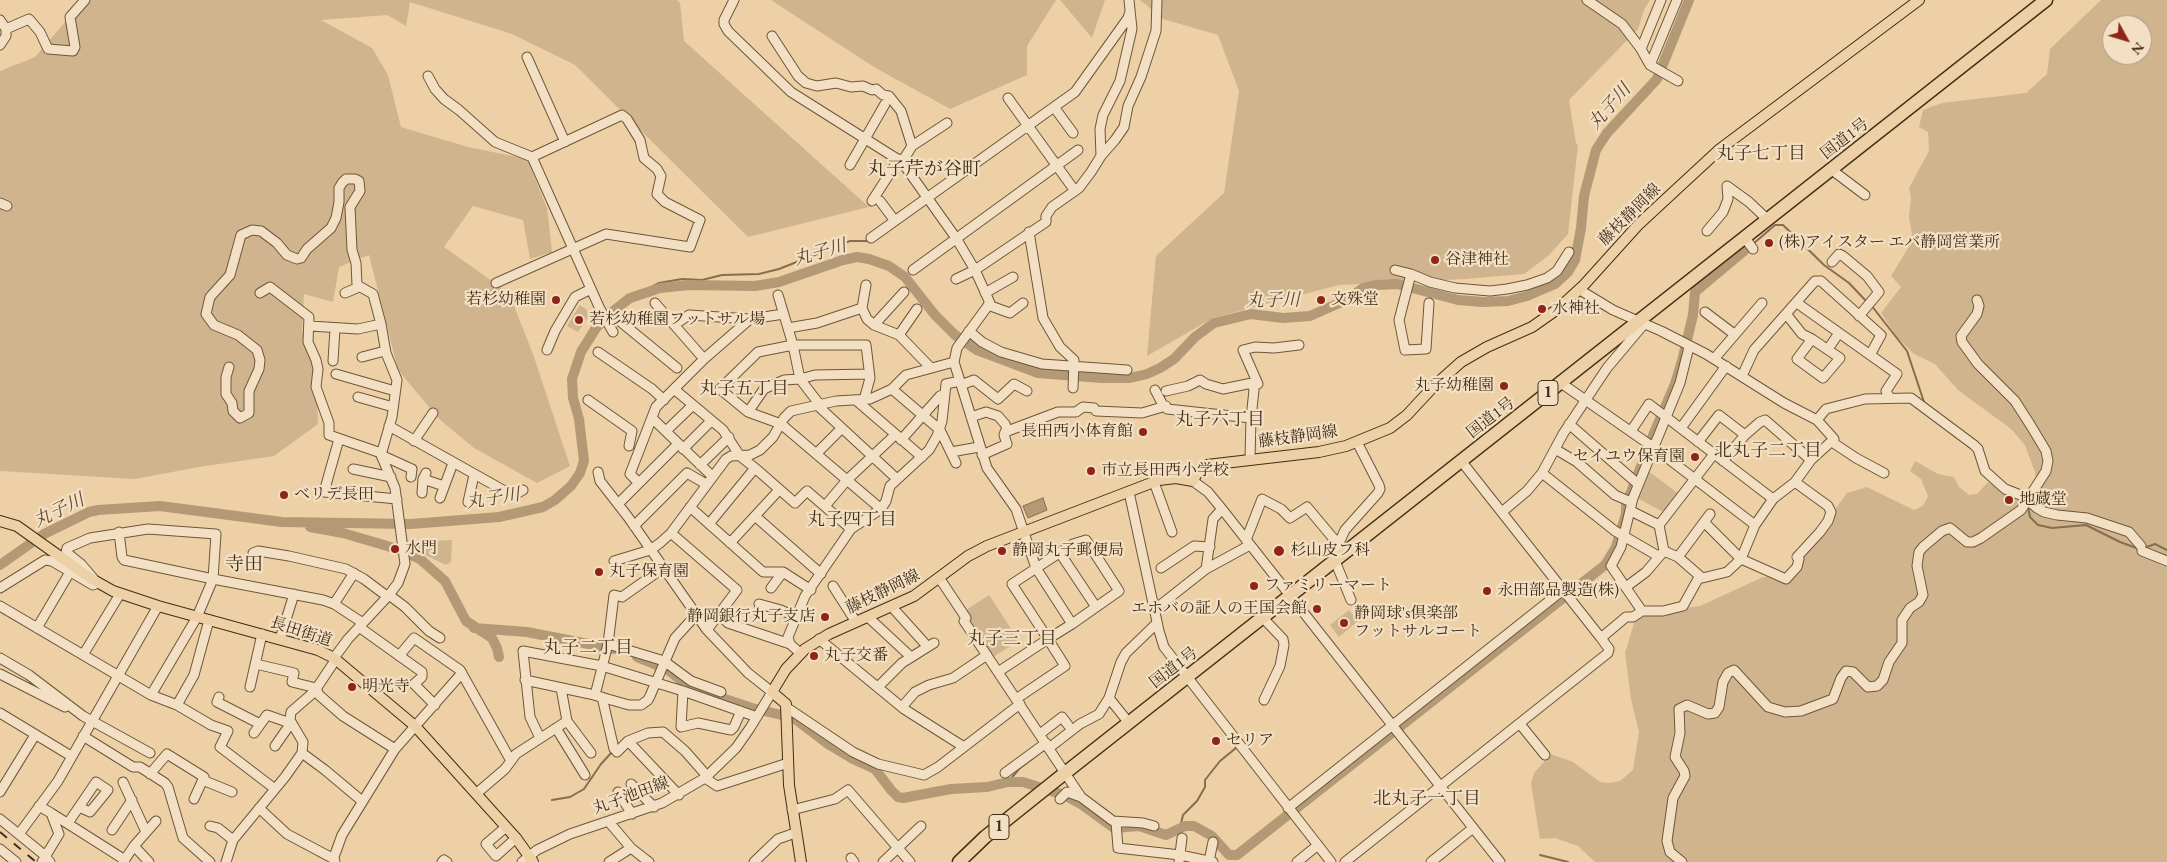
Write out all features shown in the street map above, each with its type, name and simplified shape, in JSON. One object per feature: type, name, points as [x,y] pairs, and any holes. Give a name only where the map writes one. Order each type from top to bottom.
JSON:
[{"type":"highway","name":"国道1号","points":[[958,862],[985,837],[1065,773],[1561,384],[1749,244],[1768,220],[2046,0]]},
{"type":"main road","name":"藤枝静岡線","points":[[772,692],[786,669],[800,653],[819,639],[914,596],[978,551],[1154,482],[1176,478],[1193,481],[1197,473],[1207,465],[1319,452],[1372,437],[1399,422],[1461,362],[1487,347],[1540,322],[1580,290],[1634,230],[1720,149],[1919,0]]},
{"type":"main road","name":"長田街道","points":[[0,521],[10,523],[98,584],[120,594],[318,650],[335,658],[416,726],[506,826],[516,838],[528,860]]},
{"type":"main road","points":[[772,692],[784,700],[792,810],[801,862]]},
{"type":"street","points":[[6,29],[28,19],[40,32],[48,49],[73,51],[75,47],[70,17],[85,0]]},
{"type":"street","points":[[734,0],[724,24],[732,35],[790,92],[900,160],[956,238],[975,270],[990,303],[957,348],[954,354],[954,362],[980,451],[987,468],[1016,509],[1036,568],[1072,624]]},
{"type":"street","points":[[1101,156],[1100,129],[1103,115],[1120,81],[1132,29],[1129,0]]},
{"type":"street","points":[[956,278],[975,270],[1046,222],[1046,216],[1052,206],[1075,191],[1087,179],[1101,156],[1124,127],[1128,106],[1141,77],[1156,31],[1157,0]]},
{"type":"street","points":[[1587,0],[1622,24],[1641,49],[1650,66],[1667,73],[1678,81]]},
{"type":"street","points":[[1641,49],[1661,0]]},
{"type":"street","points":[[1650,66],[1677,0]]},
{"type":"street","points":[[871,238],[1075,92],[1128,18],[1130,11]]},
{"type":"street","points":[[0,20],[6,29],[6,39],[0,44]]},
{"type":"street","points":[[772,36],[798,76],[806,83],[817,86],[836,83],[851,87],[864,86],[872,90],[876,89],[883,95],[889,96],[901,111],[912,146]]},
{"type":"street","points":[[527,57],[565,142]]},
{"type":"street","points":[[428,76],[435,89],[444,99],[495,142],[532,157],[601,311],[612,331]]},
{"type":"street","points":[[1008,98],[1075,191]]},
{"type":"street","points":[[850,165],[884,104]]},
{"type":"street","points":[[1054,107],[1073,133]]},
{"type":"street","points":[[496,283],[606,234],[690,248],[700,220],[666,202],[657,194],[661,176],[658,169],[644,158],[641,144],[625,116],[619,116],[532,157]]},
{"type":"street","points":[[895,221],[876,201],[900,160],[912,146],[948,123]]},
{"type":"street","points":[[912,270],[1078,150]]},
{"type":"street","points":[[1832,170],[1865,195]]},
{"type":"street","points":[[229,367],[226,377],[226,394],[232,403],[233,411],[240,418],[249,413],[249,390],[251,382],[259,369],[260,360],[257,350],[238,335],[214,325],[208,320],[206,314],[210,298],[230,275],[241,235],[252,230],[261,231],[277,243],[287,255],[297,259],[301,258],[331,228],[340,202],[339,188],[346,179],[351,178],[359,182],[360,186],[350,207],[352,250],[356,263],[357,285],[359,287]]},
{"type":"street","points":[[1706,231],[1723,212],[1728,199],[1727,186],[1749,202],[1768,220]]},
{"type":"street","points":[[1029,232],[1043,318],[1060,347],[1074,360],[1073,387]]},
{"type":"street","points":[[1395,270],[1455,288],[1490,291],[1527,285],[1547,278],[1557,271],[1570,252]]},
{"type":"street","points":[[1832,262],[1840,254],[1866,276],[1879,292],[1859,316]]},
{"type":"street","points":[[1410,275],[1399,320],[1405,350],[1426,349],[1429,304]]},
{"type":"street","points":[[985,293],[1013,277]]},
{"type":"street","points":[[1742,376],[1754,350],[1787,315],[1815,281],[1821,281],[1881,335],[1870,354]]},
{"type":"street","points":[[866,285],[862,308],[867,319],[900,335],[931,368]]},
{"type":"street","points":[[260,293],[270,287],[309,317],[308,342],[316,360],[318,394],[329,423],[330,435],[381,454],[412,469],[411,477]]},
{"type":"street","points":[[275,746],[290,722],[290,716],[295,707],[316,688],[335,658],[361,625],[389,596],[403,571],[404,557],[397,499],[391,477],[381,454],[389,426],[397,380],[385,351],[381,324],[373,294],[366,288],[359,287],[345,294]]},
{"type":"street","points":[[548,350],[575,297],[591,289]]},
{"type":"street","points":[[1580,290],[1613,310],[1661,331],[1726,366],[1784,403],[1816,420],[1834,439],[1811,460],[1795,482],[1773,500],[1754,525],[1741,559],[1727,572],[1701,577],[1694,584],[1683,606],[1663,610],[1642,611],[1633,617],[1626,617],[1601,638]]},
{"type":"street","points":[[874,324],[904,292]]},
{"type":"street","points":[[778,294],[793,345],[800,379],[818,405],[897,479]]},
{"type":"street","points":[[1682,862],[1670,852],[1667,841],[1674,798],[1685,776],[1675,757],[1680,733],[1679,709],[1687,705],[1708,714],[1718,711],[1723,682],[1728,672],[1734,670],[1768,706],[1786,712],[1801,712],[1833,699],[1841,678],[1846,671],[1853,672],[1868,687],[1877,686],[1883,680],[1888,662],[1902,643],[1902,620],[1910,608],[1919,602],[1923,595],[1916,566],[1919,552],[1942,531],[1950,528],[1967,542],[1976,542],[2017,514],[2046,471],[2048,458],[2041,441],[2015,402],[1978,364],[1962,342],[1961,336],[1977,314],[1978,306],[1976,300]]},
{"type":"street","points":[[988,305],[1010,313],[1023,303]]},
{"type":"street","points":[[1714,359],[1762,303]]},
{"type":"street","points":[[1797,303],[1896,374],[1886,391],[1890,398]]},
{"type":"street","points":[[655,304],[704,359]]},
{"type":"street","points":[[788,328],[817,323],[862,308]]},
{"type":"street","points":[[900,335],[917,309]]},
{"type":"street","points":[[1705,312],[1734,334]]},
{"type":"street","points":[[674,325],[689,315],[750,319],[784,314]]},
{"type":"street","points":[[1787,315],[1802,334],[1812,339],[1828,349],[1840,358],[1823,378],[1797,359],[1812,339]]},
{"type":"street","points":[[639,483],[630,474],[656,407],[704,359],[750,319]]},
{"type":"street","points":[[622,323],[677,368]]},
{"type":"street","points":[[1502,512],[1527,491],[1542,473],[1569,424],[1607,368],[1641,323]]},
{"type":"street","points":[[310,326],[358,329],[381,324]]},
{"type":"street","points":[[333,361],[335,328]]},
{"type":"street","points":[[968,332],[990,346],[1016,357],[1042,364],[1127,370]]},
{"type":"street","points":[[1828,349],[1839,332]]},
{"type":"street","points":[[861,401],[869,374],[866,345],[793,345],[758,352],[720,388],[748,412],[781,424],[881,509]]},
{"type":"street","points":[[1253,386],[1258,384],[1244,350],[1255,347],[1274,348],[1299,345]]},
{"type":"street","points":[[1642,611],[1611,566],[1621,547],[1621,535],[1629,504],[1653,446],[1663,415],[1680,383],[1687,345]]},
{"type":"street","points":[[362,357],[385,351]]},
{"type":"street","points":[[598,352],[652,389],[664,400]]},
{"type":"street","points":[[614,561],[650,550],[671,533],[726,459],[750,456],[760,450],[773,437],[791,411],[836,400],[861,401],[892,388],[906,375],[954,362]]},
{"type":"street","points":[[1681,428],[1726,366]]},
{"type":"street","points":[[336,374],[395,391]]},
{"type":"street","points":[[748,412],[764,389],[772,384],[815,375],[869,374]]},
{"type":"street","points":[[790,644],[788,637],[805,596],[811,590],[829,559],[851,529],[881,509],[890,486],[929,450],[940,430],[946,384],[974,380],[998,399],[1014,384],[1027,391]]},
{"type":"street","points":[[1166,390],[1188,386],[1200,380],[1206,384],[1223,389],[1252,383],[1253,386]]},
{"type":"street","points":[[1561,384],[1653,446],[1754,525]]},
{"type":"street","points":[[1250,460],[1253,386]]},
{"type":"street","points":[[892,388],[940,430],[956,463]]},
{"type":"street","points":[[674,389],[729,437],[740,456],[795,504],[807,491],[851,529]]},
{"type":"street","points":[[1155,390],[1167,409],[1251,418]]},
{"type":"street","points":[[825,506],[847,480],[872,456],[898,438],[924,416],[940,396],[945,394]]},
{"type":"street","points":[[358,397],[393,407]]},
{"type":"street","points":[[1816,420],[1826,410],[1865,399],[1911,398],[1919,402],[1974,445],[1978,450],[1982,467],[2009,491],[2028,499],[2044,512],[2087,518],[2129,532],[2141,548],[2157,558],[2167,561]]},
{"type":"street","points":[[588,400],[632,431],[629,446]]},
{"type":"street","points":[[861,401],[898,438],[922,457]]},
{"type":"street","points":[[1631,431],[1649,404],[1773,500]]},
{"type":"street","points":[[666,431],[693,405]]},
{"type":"street","points":[[951,452],[980,451],[1007,444],[1004,436],[1008,431],[1058,412],[1076,412],[1083,407],[1096,410],[1142,413],[1164,407]]},
{"type":"street","points":[[971,417],[986,412],[998,416],[1008,431]]},
{"type":"street","points":[[414,441],[433,413]]},
{"type":"street","points":[[1698,442],[1719,415],[1744,435]]},
{"type":"street","points":[[652,418],[712,476]]},
{"type":"street","points":[[618,504],[639,483],[711,421]]},
{"type":"street","points":[[1723,461],[1744,435],[1760,422],[1768,421],[1811,460]]},
{"type":"street","points":[[1569,424],[1638,484]]},
{"type":"street","points":[[389,426],[510,494],[516,494],[523,490]]},
{"type":"street","points":[[816,454],[842,428]]},
{"type":"street","points":[[700,465],[729,437]]},
{"type":"street","points":[[339,439],[324,492],[397,499]]},
{"type":"street","points":[[1351,600],[1333,556],[1345,530],[1380,489],[1357,442]]},
{"type":"street","points":[[1832,442],[1884,473]]},
{"type":"street","points":[[1556,450],[1577,462],[1615,495],[1659,525]]},
{"type":"street","points":[[1626,587],[1646,572],[1661,553],[1659,525],[1714,454]]},
{"type":"street","points":[[1345,862],[1607,655],[1609,649],[1462,462]]},
{"type":"street","points":[[440,498],[453,463]]},
{"type":"street","points":[[709,524],[755,468]]},
{"type":"street","points":[[353,469],[391,477]]},
{"type":"street","points":[[598,472],[600,481],[707,630],[748,673],[772,692]]},
{"type":"street","points":[[634,526],[687,473],[706,484]]},
{"type":"street","points":[[1542,473],[1621,535],[1661,553],[1678,557],[1701,577]]},
{"type":"street","points":[[468,502],[474,475]]},
{"type":"street","points":[[422,493],[424,476],[444,486]]},
{"type":"street","points":[[1193,481],[1208,492],[1222,509],[1500,862]]},
{"type":"street","points":[[1154,482],[1172,532]]},
{"type":"street","points":[[1704,522],[1741,559],[1786,579],[1797,568],[1800,559],[1796,556],[1820,532],[1828,521],[1831,512],[1828,506],[1795,482]]},
{"type":"street","points":[[730,543],[779,490]]},
{"type":"street","points":[[1129,492],[1157,624],[1164,647],[1331,862]]},
{"type":"street","points":[[1154,610],[1206,569],[1248,542],[1262,499],[1281,509],[1290,518],[1307,507],[1338,544]]},
{"type":"street","points":[[690,507],[763,572],[783,572],[811,590]]},
{"type":"street","points":[[1206,569],[1214,519],[1222,509]]},
{"type":"street","points":[[1678,557],[1710,514]]},
{"type":"street","points":[[755,516],[821,574]]},
{"type":"street","points":[[98,584],[82,564],[66,552],[67,548],[90,538],[119,532],[168,529],[216,534],[213,579],[197,617],[151,695]]},
{"type":"street","points":[[119,532],[124,560],[294,594],[334,604],[422,672],[422,677],[414,684],[435,705]]},
{"type":"street","points":[[671,533],[737,590],[707,630]]},
{"type":"street","points":[[786,712],[878,764],[924,775],[938,768],[1018,701],[1065,666],[1048,639],[1012,584],[1073,544],[1086,540],[1119,592],[1072,624],[1048,639],[998,672]]},
{"type":"street","points":[[1161,568],[1194,546],[1210,547]]},
{"type":"street","points":[[253,553],[258,551],[289,556],[340,567],[354,573],[405,607],[429,632],[440,638]]},
{"type":"street","points":[[1060,553],[1096,607]]},
{"type":"street","points":[[0,588],[45,560],[93,585],[98,584]]},
{"type":"street","points":[[663,568],[622,597],[614,595],[598,696],[615,750],[628,741],[648,733],[663,732],[685,751],[706,778],[717,786],[788,763]]},
{"type":"street","points":[[37,628],[70,572]]},
{"type":"street","points":[[771,588],[783,572]]},
{"type":"street","points":[[334,604],[354,573]]},
{"type":"street","points":[[940,579],[966,618],[964,621],[1040,734],[1083,803]]},
{"type":"street","points":[[833,586],[856,622]]},
{"type":"street","points":[[83,655],[120,594]]},
{"type":"street","points":[[280,639],[294,594]]},
{"type":"street","points":[[1291,811],[1566,594]]},
{"type":"street","points":[[759,604],[781,610],[796,617]]},
{"type":"street","points":[[0,606],[151,695],[176,705],[228,732],[220,746],[275,789]]},
{"type":"street","points":[[19,834],[58,782],[83,736],[87,718],[118,676],[158,606]]},
{"type":"street","points":[[878,687],[894,669],[911,656],[931,645],[892,607]]},
{"type":"street","points":[[718,614],[728,623],[790,644],[800,653]]},
{"type":"street","points":[[525,680],[637,706],[648,700],[664,661],[679,633],[696,615]]},
{"type":"street","points":[[868,617],[911,656]]},
{"type":"street","points":[[1263,618],[1280,635],[1284,646],[1280,666],[1269,685],[1264,700]]},
{"type":"street","points":[[176,705],[194,675],[209,620]]},
{"type":"street","points":[[1005,773],[1080,724],[1094,718],[1103,710],[1126,653],[1157,624]]},
{"type":"street","points":[[250,687],[262,634]]},
{"type":"street","points":[[399,656],[414,638],[462,673],[510,761]]},
{"type":"street","points":[[819,639],[902,707],[964,747]]},
{"type":"street","points":[[607,648],[664,661],[691,681],[719,692],[714,702]]},
{"type":"street","points":[[540,738],[530,717],[523,651],[602,666],[741,711],[760,712]]},
{"type":"street","points":[[902,707],[915,692],[929,685],[953,678],[987,655]]},
{"type":"street","points":[[0,658],[29,675],[87,718]]},
{"type":"street","points":[[256,664],[294,673],[292,682],[316,688]]},
{"type":"street","points":[[260,808],[287,834],[334,861],[342,835],[395,749],[462,673]]},
{"type":"street","points":[[0,674],[87,718],[150,753]]},
{"type":"street","points":[[316,688],[319,695],[343,716],[395,749]]},
{"type":"street","points":[[560,688],[567,721],[591,753]]},
{"type":"street","points":[[683,691],[681,727],[698,723],[731,730],[741,711]]},
{"type":"street","name":"丸子池田線","points":[[528,860],[570,834],[654,807],[679,795],[706,778],[736,748],[772,692]]},
{"type":"street","points":[[219,697],[217,702],[260,724]]},
{"type":"street","points":[[1109,698],[1129,723]]},
{"type":"street","points":[[0,715],[71,756]]},
{"type":"street","points":[[226,862],[233,840],[302,753],[303,742],[290,722],[267,715],[254,733]]},
{"type":"street","points":[[1040,734],[1062,717],[1068,725]]},
{"type":"street","points":[[477,793],[505,769],[516,754],[567,721]]},
{"type":"street","points":[[1520,724],[1545,755]]},
{"type":"street","points":[[556,728],[585,775]]},
{"type":"street","points":[[0,792],[35,735]]},
{"type":"street","points":[[83,736],[133,767],[140,766],[168,787],[183,838],[210,862]]},
{"type":"street","points":[[628,741],[679,795]]},
{"type":"street","points":[[833,752],[839,742]]},
{"type":"street","points":[[844,758],[849,749]]},
{"type":"street","points":[[302,753],[339,780],[362,801]]},
{"type":"street","points":[[150,774],[167,754],[204,777],[205,781],[232,792]]},
{"type":"street","points":[[194,799],[204,777]]},
{"type":"street","points":[[123,782],[146,832]]},
{"type":"street","points":[[631,784],[654,807]]},
{"type":"street","points":[[792,810],[835,799],[848,790],[910,862]]},
{"type":"street","points":[[618,792],[632,814]]},
{"type":"street","points":[[1060,799],[1067,792],[1116,827],[1144,823],[1154,826]]},
{"type":"street","points":[[112,830],[132,800]]},
{"type":"street","points":[[39,806],[124,861],[134,846],[156,821]]},
{"type":"street","points":[[68,824],[79,807]]},
{"type":"street","points":[[0,819],[46,860],[60,834],[51,813]]},
{"type":"street","points":[[609,822],[631,848],[649,862]]},
{"type":"street","points":[[210,826],[218,828],[233,840]]},
{"type":"street","points":[[506,826],[486,844],[496,856],[516,838]]},
{"type":"street","points":[[883,862],[921,826]]},
{"type":"street","points":[[1116,827],[1118,848],[1179,858],[1211,862],[1213,842]]},
{"type":"street","points":[[1431,862],[1474,828]]},
{"type":"street","points":[[754,862],[778,840],[795,832]]},
{"type":"street","points":[[1179,858],[1182,838]]},
{"type":"street","points":[[1297,862],[1318,845]]},
{"type":"street","points":[[134,846],[149,862]]},
{"type":"street","points":[[609,862],[631,848]]},
{"type":"street","points":[[0,849],[16,862]]},
{"type":"street","points":[[442,862],[444,860],[447,862]]},
{"type":"shaded area","points":[[84,0],[677,0],[680,3],[684,41],[869,207],[748,237],[575,65],[512,34],[410,2],[406,26],[387,15],[321,20],[372,48],[388,75],[401,127],[468,147],[527,159],[547,208],[552,252],[530,259],[523,220],[473,206],[444,247],[509,293],[533,354],[570,466],[537,483],[474,448],[439,419],[398,370],[369,255],[339,267],[333,302],[304,294],[302,330],[316,377],[318,424],[274,456],[135,479],[0,471],[0,71],[35,57]]},
{"type":"shaded area","points":[[771,0],[1056,0],[1027,46],[1027,75],[950,109],[874,67]]},
{"type":"shaded area","points":[[1060,0],[1105,0],[1092,38]]},
{"type":"shaded area","points":[[1140,0],[1650,0],[1644,10],[1638,29],[1569,100],[1576,143],[1578,145],[1568,234],[1548,256],[1524,274],[1339,285],[1213,318],[1147,356],[1156,256],[1224,193],[1239,91],[1218,35],[1163,19]]},
{"type":"shaded area","points":[[2101,0],[2167,0],[2167,862],[1595,862],[1578,846],[1555,838],[1540,839],[1531,784],[1534,773],[1551,754],[1573,762],[1600,782],[1620,781],[1633,770],[1639,732],[1631,699],[1625,653],[1636,617],[1642,614],[1700,606],[1761,578],[1800,568],[1803,555],[1847,493],[1867,487],[1914,510],[1923,506],[1928,496],[1921,479],[1910,471],[1915,461],[1938,474],[1954,477],[1959,487],[1969,495],[1977,494],[1988,482],[2017,500],[2024,497],[2037,478],[2025,445],[2011,429],[1958,390],[1935,364],[1914,354],[1897,337],[1881,313],[1901,287],[1891,276],[1913,240],[1909,217],[1911,198],[1909,188],[1929,151],[1928,132],[1919,127],[1923,110],[1942,103],[2026,93],[2047,74],[2050,49]]},
{"type":"shaded area","name":"若杉幼稚園フットサル場","points":[[580,305],[591,313],[578,332],[567,326]]},
{"type":"shaded area","points":[[1648,471],[1679,494],[1665,513],[1637,498]]},
{"type":"shaded area","points":[[1043,498],[1047,510],[1028,518],[1023,506]]},
{"type":"shaded area","points":[[452,540],[451,562],[446,565],[413,549],[412,542]]},
{"type":"shaded area","points":[[989,595],[1019,641],[993,657],[963,612]]},
{"type":"shaded area","name":"静岡球's倶楽部 フットサルコート","points":[[1349,610],[1358,621],[1339,637],[1330,625]]},
{"type":"waterway","name":"丸子川","points":[[0,565],[44,534],[89,512],[98,510],[160,506],[282,522],[411,524],[499,517],[543,507],[555,500],[571,486],[580,473],[584,461],[579,419],[573,398],[572,379],[581,352],[596,328],[612,312],[630,298],[660,288],[689,285],[755,286],[779,282],[843,260],[857,257],[869,259],[889,266],[905,277],[935,315],[955,335],[977,350],[1038,373],[1102,378],[1130,378],[1147,374],[1160,368],[1174,359],[1195,337],[1214,323],[1251,314],[1283,318],[1310,316],[1346,300],[1363,288],[1377,285],[1397,284],[1458,300],[1483,302],[1508,301],[1527,296],[1555,284],[1568,272],[1575,260],[1584,196],[1596,150],[1607,133],[1657,79],[1689,0]]},
{"type":"waterway","points":[[1753,244],[1775,225],[1783,225],[1824,265],[1849,283],[1867,302]]},
{"type":"waterway","points":[[630,298],[659,283],[682,279],[702,280],[722,275],[759,274],[779,269],[850,241],[870,241]]},
{"type":"waterway","points":[[1744,251],[1749,247]]},
{"type":"waterway","points":[[1651,440],[1675,384],[1682,361],[1693,315],[1695,292],[1744,251]]},
{"type":"waterway","points":[[1871,305],[1907,351],[1924,402]]},
{"type":"waterway","points":[[637,657],[667,669],[682,681],[716,696],[752,708],[794,718],[828,744],[853,759],[875,769],[898,797],[903,798],[951,789],[987,787],[1008,782],[1023,782],[1064,795],[1081,804],[1114,828],[1139,826],[1166,835],[1185,826],[1194,826],[1212,836],[1229,855],[1237,855],[1605,565],[1616,547],[1626,514],[1626,505],[1648,448]]},
{"type":"waterway","points":[[2028,506],[2030,517],[2038,525],[2052,528],[2086,525],[2139,549]]},
{"type":"waterway","points":[[310,527],[343,533],[394,548],[420,559],[445,581],[466,621],[492,638],[499,657]]},
{"type":"waterway","points":[[2144,548],[2155,544],[2167,550]]},
{"type":"waterway","points":[[474,628],[527,632],[614,649]]},
{"type":"waterway","points":[[1180,828],[1183,815],[1197,801],[1205,787],[1205,780],[1220,761],[1236,748]]},
{"type":"waterway","points":[[1008,782],[1019,769],[1045,749]]},
{"type":"waterway","points":[[552,800],[570,797],[584,789],[601,764],[613,751]]},
{"type":"waterway","points":[[1540,855],[1568,862]]},
{"type":"railway","points":[[0,832],[36,862]]},
{"type":"place","name":"(株)アイスター エバ静岡営業所","points":[[1769,243]]},
{"type":"place","name":"谷津神社","points":[[1435,260]]},
{"type":"place","name":"若杉幼稚園","points":[[556,300]]},
{"type":"place","name":"文殊堂","points":[[1321,300]]},
{"type":"place","name":"水神社","points":[[1542,309]]},
{"type":"place","name":"若杉幼稚園フットサル場","points":[[579,320]]},
{"type":"place","name":"丸子幼稚園","points":[[1504,386]]},
{"type":"place","name":"長田西小体育館","points":[[1143,432]]},
{"type":"place","name":"セイユウ保育園","points":[[1695,457]]},
{"type":"place","name":"市立長田西小学校","points":[[1091,471]]},
{"type":"place","name":"ベリデ長田","points":[[284,495]]},
{"type":"place","name":"地蔵堂","points":[[2009,500]]},
{"type":"place","name":"水門","points":[[395,549]]},
{"type":"place","name":"静岡丸子郵便局","points":[[1002,551]]},
{"type":"place","name":"杉山皮フ科","points":[[1279,551]]},
{"type":"place","name":"丸子保育園","points":[[599,572]]},
{"type":"place","name":"ファミリーマート","points":[[1254,586]]},
{"type":"place","name":"永田部品製造(株)","points":[[1487,591]]},
{"type":"place","name":"エホバの証人の王国会館","points":[[1317,609]]},
{"type":"place","name":"静岡銀行丸子支店","points":[[825,617]]},
{"type":"place","name":"静岡球's倶楽部 フットサルコート","points":[[1344,623]]},
{"type":"place","name":"丸子交番","points":[[814,656]]},
{"type":"place","name":"明光寺","points":[[352,687]]},
{"type":"place","name":"セリア","points":[[1216,741]]},
{"type":"district","name":"丸子七丁目","points":[[1761,154]]},
{"type":"district","name":"丸子芹が谷町","points":[[924,170]]},
{"type":"district","name":"丸子五丁目","points":[[744,389]]},
{"type":"district","name":"丸子六丁目","points":[[1220,420]]},
{"type":"district","name":"北丸子二丁目","points":[[1768,451]]},
{"type":"district","name":"丸子四丁目","points":[[852,520]]},
{"type":"district","name":"寺田","points":[[244,565]]},
{"type":"district","name":"丸子三丁目","points":[[1012,639]]},
{"type":"district","name":"丸子二丁目","points":[[588,648]]},
{"type":"district","name":"北丸子一丁目","points":[[1427,799]]}]
